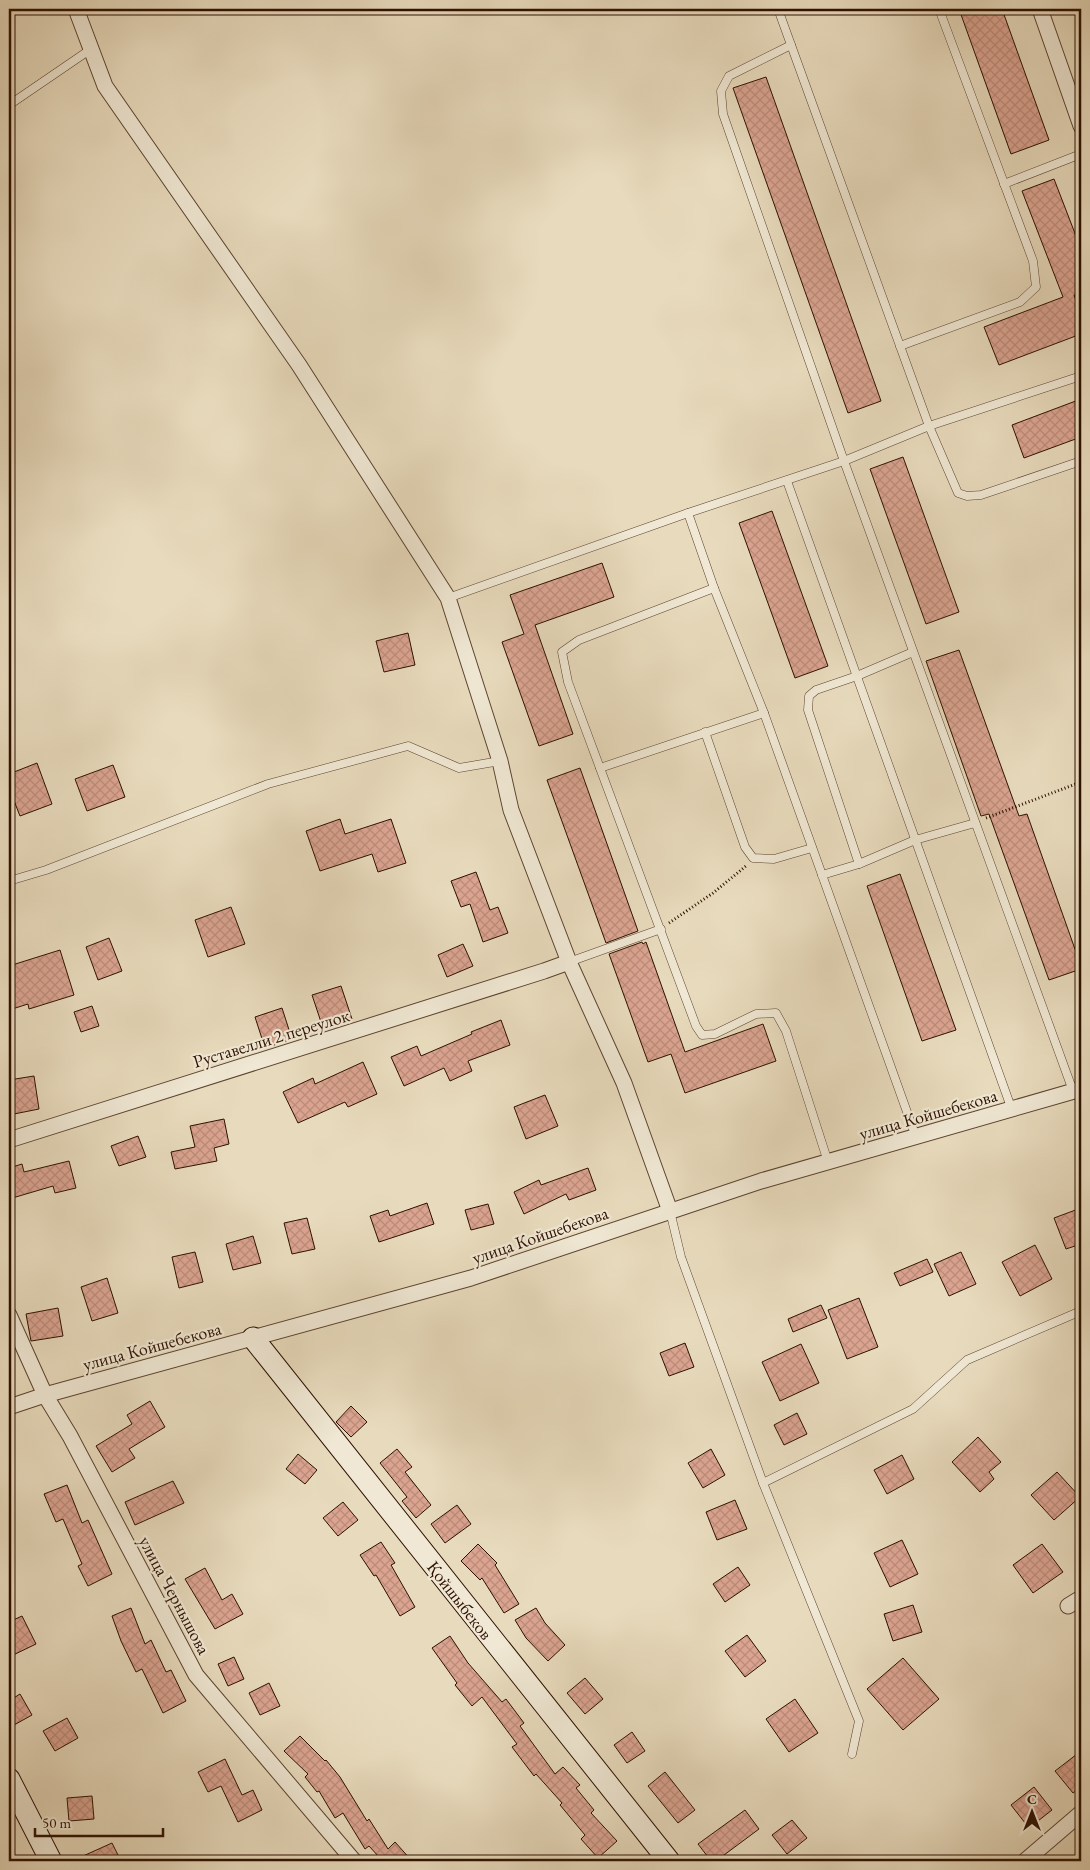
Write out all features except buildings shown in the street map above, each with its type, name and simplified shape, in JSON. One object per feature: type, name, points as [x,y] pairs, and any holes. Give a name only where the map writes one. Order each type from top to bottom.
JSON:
[{"type":"street","points":[[76,9],[105,86],[298,365],[448,598],[500,761],[511,810],[569,962],[624,1083],[670,1212]]},
{"type":"street","points":[[1040,9],[1081,126]]},
{"type":"street","name":"Руставелли 2 переулок","points":[[9,1140],[544,972],[569,962]]},
{"type":"street","name":"улица Койшебекова","points":[[9,1407],[45,1394],[471,1278],[761,1181],[1077,1090]]},
{"type":"street","name":"улица Чернышова","points":[[9,1315],[45,1394],[70,1436],[196,1675],[354,1861]]},
{"type":"street","name":"Қойшыбеков","points":[[253,1338],[669,1861]]},
{"type":"street","points":[[1068,1606],[1081,1598]]},
{"type":"street","points":[[9,1779],[51,1861]]},
{"type":"street","points":[[1025,1861],[1081,1812]]},
{"type":"lane","points":[[778,9],[929,426],[958,493],[967,496],[982,495],[1081,462]]},
{"type":"lane","points":[[900,346],[1020,302],[1036,287],[1033,261],[939,9]]},
{"type":"lane","points":[[791,45],[729,76],[720,91],[723,114],[844,461],[975,822],[1077,1090]]},
{"type":"lane","points":[[9,105],[91,49]]},
{"type":"lane","points":[[1004,184],[1081,154]]},
{"type":"lane","points":[[448,598],[688,513],[844,461],[929,426],[1081,376]]},
{"type":"lane","points":[[787,481],[1012,1110]]},
{"type":"lane","points":[[688,513],[714,588],[764,713],[916,1137]]},
{"type":"lane","points":[[714,588],[578,640],[562,652],[568,682],[696,1026],[702,1035],[715,1034],[756,1014],[776,1013],[786,1031],[828,1162]]},
{"type":"lane","points":[[859,864],[808,710],[809,696],[816,690],[857,676],[914,652]]},
{"type":"lane","points":[[600,768],[764,713]]},
{"type":"lane","points":[[705,732],[745,847],[754,858],[774,860],[812,848]]},
{"type":"lane","points":[[9,881],[46,870],[268,784],[408,746],[459,768],[500,761]]},
{"type":"lane","points":[[822,875],[859,864],[915,840],[975,822]]},
{"type":"lane","points":[[569,962],[661,929]]},
{"type":"lane","points":[[670,1212],[681,1257],[763,1482],[859,1721],[852,1754]]},
{"type":"lane","points":[[763,1482],[914,1409],[967,1360],[1081,1310]]},
{"type":"path","points":[[975,822],[1081,782]]},
{"type":"path","points":[[661,929],[713,893],[754,858]]}]
